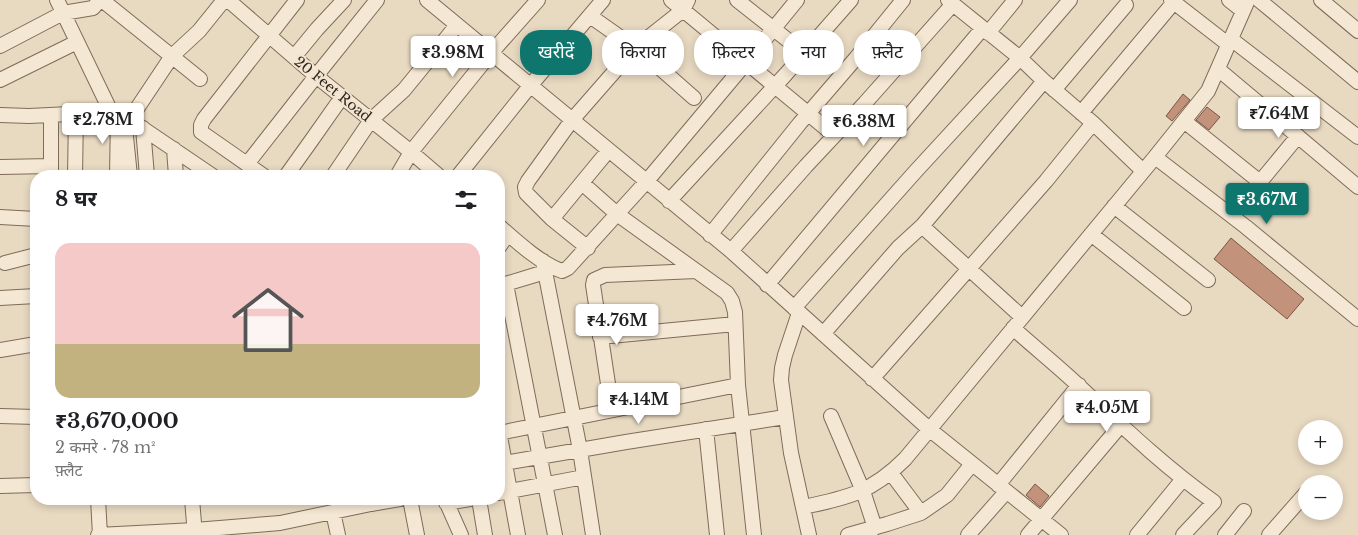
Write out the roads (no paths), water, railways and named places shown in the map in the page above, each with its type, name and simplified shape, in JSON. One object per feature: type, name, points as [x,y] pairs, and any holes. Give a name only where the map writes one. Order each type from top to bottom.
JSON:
[{"type":"street","points":[[57,0],[77,42],[121,116],[129,170]]},
{"type":"street","points":[[0,46],[63,13],[93,8],[101,0],[200,79]]},
{"type":"street","points":[[116,170],[121,116],[172,56],[199,31],[224,0]]},
{"type":"street","name":"20 Feet Road","points":[[228,0],[244,5],[269,36],[432,170]]},
{"type":"street","points":[[256,170],[201,132],[200,125],[298,0]]},
{"type":"street","points":[[294,57],[344,0]]},
{"type":"street","points":[[247,164],[378,0]]},
{"type":"street","points":[[427,0],[731,251],[929,429],[1061,535]]},
{"type":"street","points":[[401,170],[412,152],[491,53],[538,0]]},
{"type":"street","points":[[463,170],[530,86],[603,0]]},
{"type":"street","points":[[671,0],[686,5],[712,30]]},
{"type":"street","points":[[737,0],[783,37]]},
{"type":"street","points":[[773,29],[796,0]]},
{"type":"street","points":[[824,30],[850,0]]},
{"type":"street","points":[[710,235],[903,0]]},
{"type":"street","points":[[767,285],[985,31],[1015,0]]},
{"type":"street","points":[[809,535],[791,453],[782,380],[782,368],[796,311],[916,172],[1070,0]]},
{"type":"street","points":[[803,507],[835,501],[863,491],[890,473],[905,459],[1208,91],[1246,6],[1229,0]]},
{"type":"street","points":[[1259,0],[1358,82]]},
{"type":"street","points":[[1321,0],[1358,31]]},
{"type":"street","points":[[1082,113],[1172,1],[1358,137]]},
{"type":"street","points":[[731,251],[834,135],[865,103],[951,2],[1020,58],[1093,123],[1143,171]]},
{"type":"street","points":[[656,30],[686,5]]},
{"type":"street","points":[[823,334],[898,248],[922,226],[1049,85],[1126,5]]},
{"type":"street","points":[[590,16],[610,30]]},
{"type":"street","points":[[337,170],[371,120],[404,90],[457,25]]},
{"type":"street","points":[[0,80],[77,42]]},
{"type":"street","points":[[1218,69],[1358,187]]},
{"type":"street","points":[[588,248],[552,219],[526,193],[525,187],[572,120],[611,75]]},
{"type":"street","points":[[667,75],[694,98]]},
{"type":"street","points":[[505,232],[544,267],[562,271],[568,268],[646,182],[735,75]]},
{"type":"street","points":[[762,75],[834,135]]},
{"type":"street","points":[[669,201],[785,75]]},
{"type":"street","points":[[290,170],[342,97]]},
{"type":"street","points":[[76,114],[76,170]]},
{"type":"street","points":[[0,116],[76,114],[121,116],[143,128],[203,170]]},
{"type":"street","points":[[51,115],[51,170]]},
{"type":"street","points":[[1184,121],[1260,182],[1298,136]]},
{"type":"street","points":[[872,379],[1046,181],[1093,123]]},
{"type":"street","points":[[143,128],[146,170]]},
{"type":"street","points":[[174,149],[176,170]]},
{"type":"street","points":[[552,219],[608,151]]},
{"type":"street","points":[[1155,157],[1246,227],[1358,319]]},
{"type":"street","points":[[0,167],[38,170]]},
{"type":"street","points":[[582,183],[617,214],[727,294],[732,301],[735,312],[738,386],[754,535]]},
{"type":"street","points":[[1114,206],[1208,280]]},
{"type":"street","points":[[0,217],[30,219]]},
{"type":"street","points":[[922,226],[1022,317]]},
{"type":"street","points":[[1091,234],[1184,308]]},
{"type":"street","points":[[6,263],[30,257]]},
{"type":"street","points":[[505,284],[544,267]]},
{"type":"street","points":[[544,267],[580,450],[593,535]]},
{"type":"street","points":[[612,410],[600,336],[593,285],[594,280],[605,275],[696,271]]},
{"type":"street","points":[[0,298],[30,296]]},
{"type":"street","points":[[505,298],[534,426],[555,535]]},
{"type":"street","points":[[600,336],[735,324]]},
{"type":"street","points":[[1013,328],[1078,385],[1120,426],[1183,479],[1214,502],[1182,535]]},
{"type":"street","points":[[0,350],[30,345]]},
{"type":"street","points":[[968,535],[1078,385]]},
{"type":"street","points":[[505,431],[738,386]]},
{"type":"street","points":[[0,416],[30,417]]},
{"type":"street","points":[[830,416],[863,491],[875,528]]},
{"type":"street","points":[[505,463],[786,417]]},
{"type":"street","points":[[1028,535],[1120,426]]},
{"type":"street","points":[[706,429],[717,535]]},
{"type":"street","points":[[848,535],[921,514],[947,495],[972,464]]},
{"type":"street","points":[[890,473],[921,514]]},
{"type":"street","points":[[518,535],[505,492],[584,477]]},
{"type":"street","points":[[1137,535],[1183,479]]},
{"type":"street","points":[[0,486],[30,485]]},
{"type":"street","points":[[1269,535],[1298,502]]},
{"type":"street","points":[[98,505],[99,535],[195,533],[280,523],[369,505]]},
{"type":"street","points":[[193,505],[195,533]]},
{"type":"street","points":[[411,505],[417,535]]},
{"type":"street","points":[[448,505],[461,535]]},
{"type":"street","points":[[480,505],[485,535]]},
{"type":"street","points":[[333,512],[338,535]]},
{"type":"street","points":[[1225,535],[1244,512]]}]
